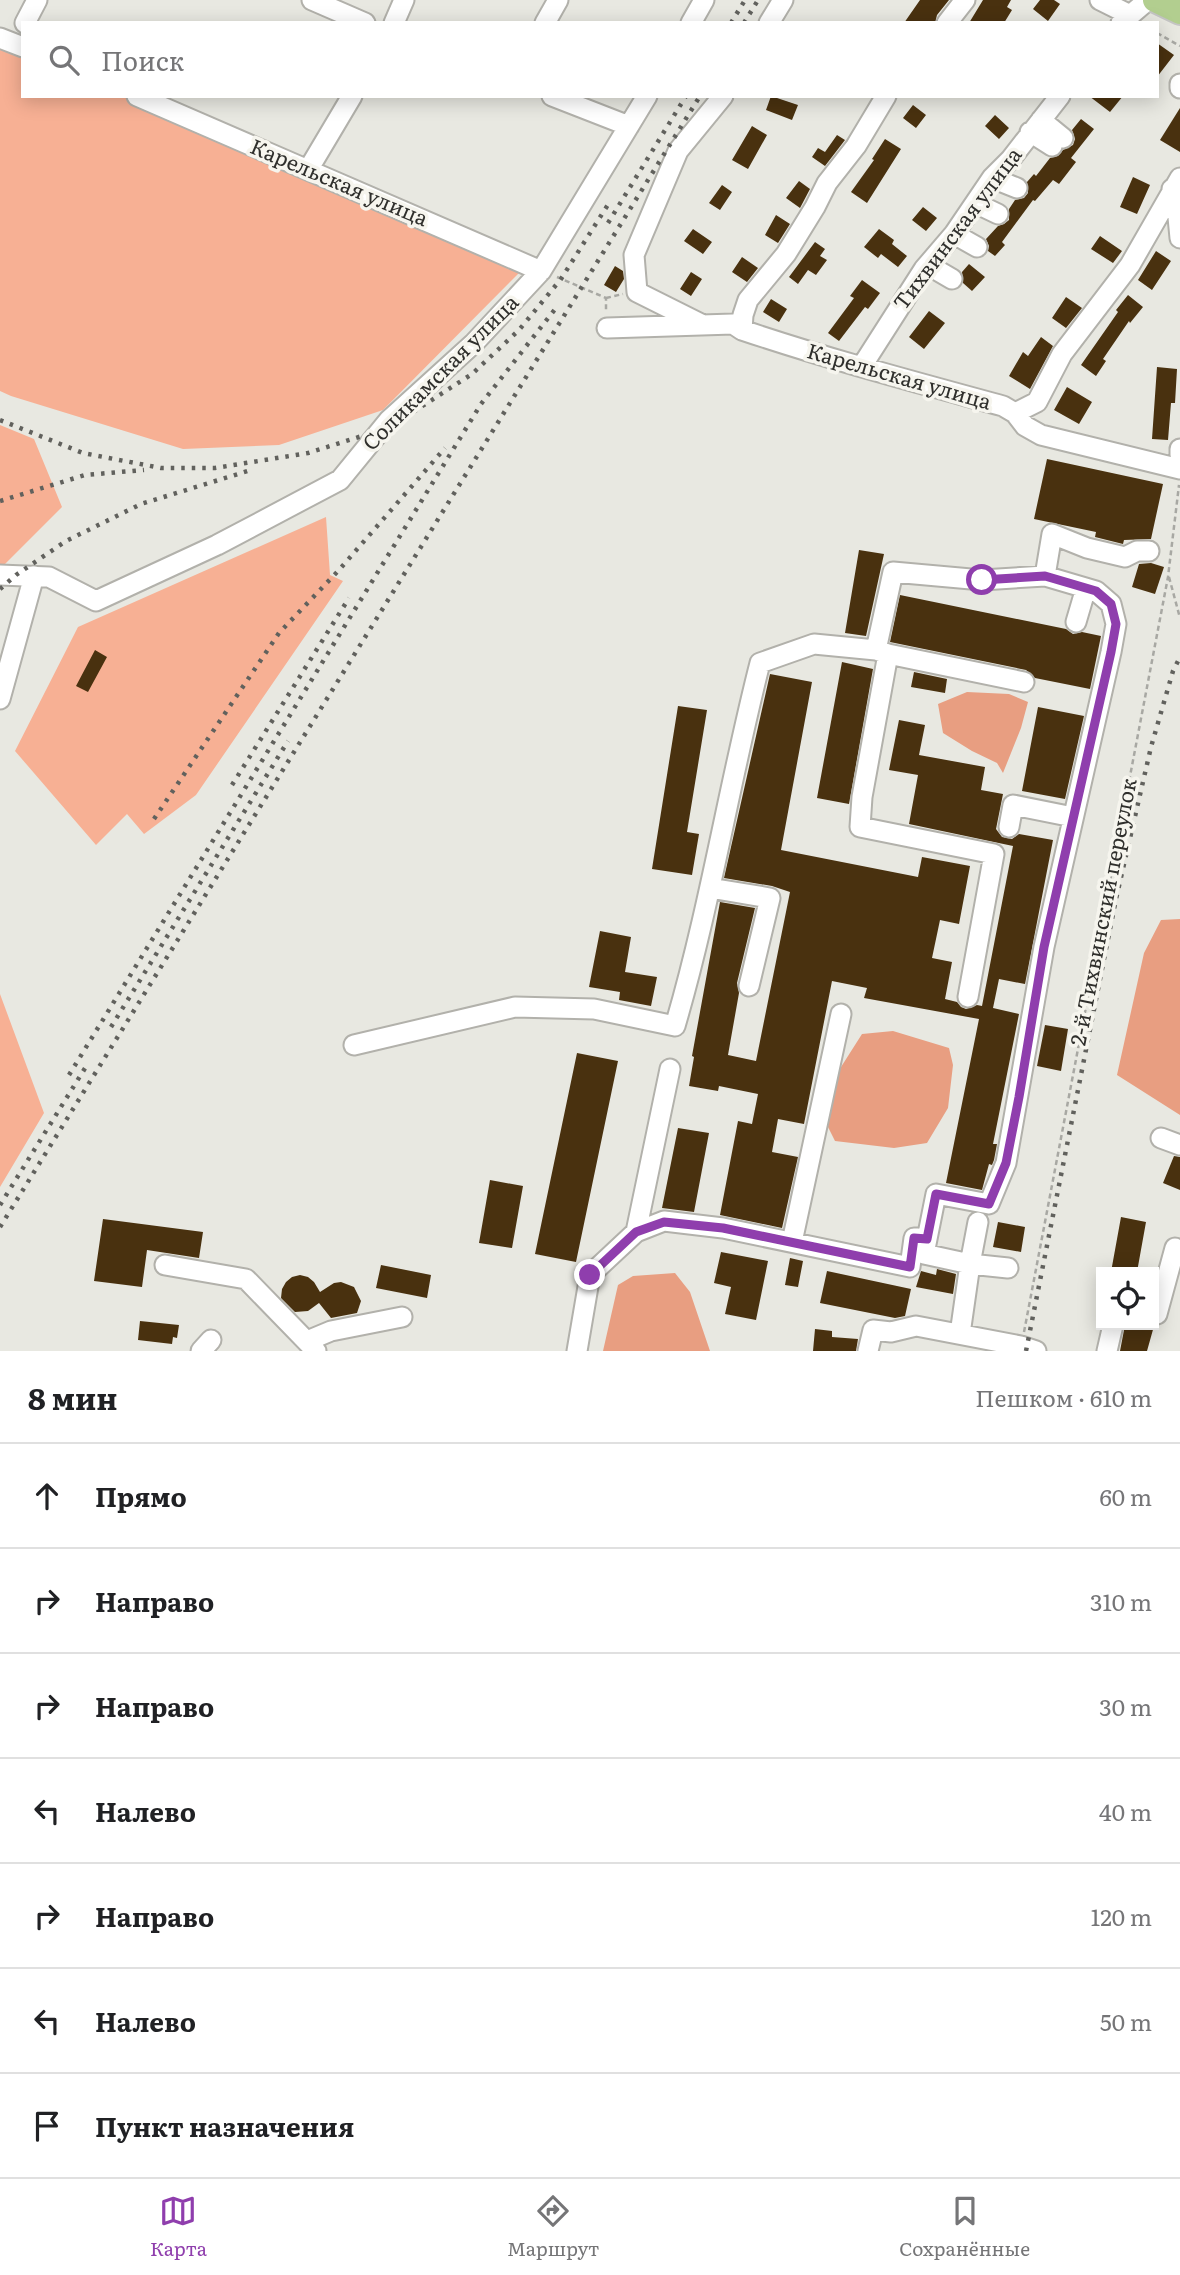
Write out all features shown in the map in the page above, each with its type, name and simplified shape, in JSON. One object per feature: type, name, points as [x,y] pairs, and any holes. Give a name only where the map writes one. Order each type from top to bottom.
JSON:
[{"type":"main road","points":[[1155,0],[1180,12]]},
{"type":"street","points":[[25,21],[37,0]]},
{"type":"street","points":[[312,0],[360,21]]},
{"type":"street","points":[[395,21],[404,0]]},
{"type":"street","points":[[546,21],[558,0]]},
{"type":"street","points":[[692,21],[704,0]]},
{"type":"street","points":[[770,21],[783,0]]},
{"type":"street","points":[[949,21],[965,0]]},
{"type":"street","points":[[1100,0],[1125,19],[1149,0]]},
{"type":"street","name":"Карельская улица","points":[[142,98],[541,271]]},
{"type":"street","points":[[308,170],[351,98]]},
{"type":"street","points":[[557,98],[629,126]]},
{"type":"street","name":"Соликамская улица","points":[[42,577],[96,601],[217,545],[340,480],[389,420],[474,342],[541,271],[646,98]]},
{"type":"street","points":[[703,325],[636,292],[634,255],[678,151],[721,98]]},
{"type":"street","points":[[742,330],[748,300],[786,254],[827,183],[856,146],[885,98]]},
{"type":"street","name":"Тихвинская улица","points":[[862,366],[928,265],[954,234],[992,178],[1010,160],[1058,98]]},
{"type":"street","points":[[1035,126],[1057,142]]},
{"type":"street","points":[[992,178],[1017,188]]},
{"type":"street","points":[[1176,184],[1180,238]]},
{"type":"street","points":[[1015,413],[1037,402],[1062,354],[1130,265],[1176,184]]},
{"type":"street","points":[[975,203],[998,214]]},
{"type":"street","points":[[954,234],[977,247]]},
{"type":"street","points":[[928,265],[952,279]]},
{"type":"street","name":"Карельская улица","points":[[607,328],[733,324],[742,330],[812,354],[1003,406],[1015,413],[1024,426],[1041,435],[1180,469]]},
{"type":"street","points":[[1180,449],[1180,455]]},
{"type":"street","points":[[1045,576],[1052,534],[1087,548],[1125,557],[1136,551],[1149,551]]},
{"type":"street","points":[[968,997],[994,854],[860,827],[894,572],[982,580],[1045,576],[1096,591],[1111,604],[1116,624],[1044,947],[1006,1163],[989,1204],[936,1194],[924,1254],[970,1264],[1008,1268]]},
{"type":"street","points":[[0,575],[42,577],[0,699]]},
{"type":"street","points":[[1076,622],[1086,588]]},
{"type":"street","points":[[354,1045],[515,1007],[594,1009],[675,1026],[710,888],[738,750],[760,663],[814,644],[882,652],[1024,682]]},
{"type":"street","points":[[1009,827],[1013,805],[1073,817]]},
{"type":"street","points":[[710,888],[770,898],[749,986]]},
{"type":"street","points":[[792,1242],[841,1014]]},
{"type":"street","points":[[636,1232],[670,1069]]},
{"type":"street","points":[[577,1351],[590,1275],[636,1232],[664,1222],[723,1228],[910,1267],[914,1238],[927,1239]]},
{"type":"street","points":[[960,1334],[978,1222]]},
{"type":"street","points":[[1159,1307],[1175,1248]]},
{"type":"street","points":[[165,1265],[246,1279],[312,1346],[331,1331],[402,1317]]},
{"type":"street","points":[[868,1351],[873,1330],[891,1332],[916,1326],[1028,1348]]},
{"type":"street","points":[[1107,1351],[1112,1330]]},
{"type":"path","points":[[1159,34],[1180,46]]},
{"type":"path","points":[[541,271],[606,298],[607,328]]},
{"type":"path","name":"2-й Тихвинский переулок","points":[[1028,1348],[1168,577],[1180,478]]},
{"type":"path","points":[[1168,577],[1180,618]]},
{"type":"shaded area","points":[[0,43],[21,52],[21,98],[129,98],[525,267],[383,410],[279,445],[183,449],[0,391]]},
{"type":"shaded area","points":[[0,425],[34,439],[62,507],[0,569]]},
{"type":"shaded area","points":[[326,517],[330,575],[343,581],[196,795],[144,834],[127,814],[96,845],[15,751],[78,627]]},
{"type":"shaded area","points":[[967,692],[1009,694],[1028,702],[1003,773],[997,763],[943,733],[938,704]]},
{"type":"shaded area","points":[[1180,919],[1180,1115],[1117,1075],[1144,953],[1161,920]]},
{"type":"shaded area","points":[[0,994],[44,1113],[0,1187]]},
{"type":"shaded area","points":[[893,1031],[949,1048],[953,1065],[948,1108],[927,1143],[894,1148],[835,1141],[825,1121],[834,1078],[862,1034]]},
{"type":"shaded area","points":[[675,1273],[690,1292],[710,1351],[603,1351],[618,1285],[633,1276]]},
{"type":"building","points":[[920,0],[949,0],[936,21],[905,21]]},
{"type":"building","points":[[983,0],[1011,0],[1007,7],[1012,10],[1005,21],[970,21]]},
{"type":"building","points":[[1040,0],[1054,0],[1060,4],[1048,21],[1033,9]]},
{"type":"building","points":[[1159,44],[1174,55],[1159,74]]},
{"type":"building","points":[[770,98],[798,105],[792,120],[766,110]]},
{"type":"building","points":[[1092,98],[1121,98],[1110,112]]},
{"type":"building","points":[[913,105],[926,115],[916,128],[903,118]]},
{"type":"building","points":[[1180,108],[1180,152],[1160,140]]},
{"type":"building","points":[[995,115],[1009,128],[999,139],[985,126]]},
{"type":"building","points":[[1081,119],[1094,129],[1071,158],[1076,162],[1059,184],[1053,180],[1035,201],[1033,200],[995,256],[988,251],[986,239],[998,226],[1009,220],[1009,209],[1015,200],[1024,198],[1028,193],[1027,182],[1034,174],[1036,176],[1050,158],[1058,156],[1073,145],[1075,139],[1072,130]]},
{"type":"building","points":[[752,126],[767,135],[748,169],[732,160]]},
{"type":"building","points":[[837,135],[845,140],[825,166],[812,157],[818,148],[825,152]]},
{"type":"building","points":[[885,139],[901,149],[867,203],[851,192]]},
{"type":"building","points":[[1133,177],[1150,185],[1137,214],[1120,207]]},
{"type":"building","points":[[799,181],[810,189],[800,208],[786,198]]},
{"type":"building","points":[[722,185],[732,192],[720,210],[709,203]]},
{"type":"building","points":[[923,207],[937,218],[926,231],[912,220]]},
{"type":"building","points":[[776,215],[790,224],[778,243],[765,235]]},
{"type":"building","points":[[693,229],[712,242],[703,254],[684,241]]},
{"type":"building","points":[[879,229],[894,240],[892,244],[907,256],[898,267],[881,254],[878,258],[864,247]]},
{"type":"building","points":[[1100,236],[1122,251],[1113,263],[1091,249]]},
{"type":"building","points":[[815,242],[825,249],[820,256],[827,260],[816,275],[808,270],[798,284],[789,277]]},
{"type":"building","points":[[1156,251],[1171,261],[1152,290],[1138,280]]},
{"type":"building","points":[[742,257],[758,268],[747,282],[732,272]]},
{"type":"building","points":[[969,264],[985,277],[972,291],[963,283],[962,272]]},
{"type":"building","points":[[615,266],[623,271],[624,279],[616,292],[604,285]]},
{"type":"building","points":[[691,272],[702,279],[691,296],[680,289]]},
{"type":"building","points":[[862,280],[880,293],[868,309],[865,307],[839,341],[828,333],[854,298],[850,296]]},
{"type":"building","points":[[1128,295],[1143,307],[1130,323],[1129,321],[1103,359],[1106,361],[1096,376],[1081,365]]},
{"type":"building","points":[[1066,297],[1082,308],[1066,328],[1052,318]]},
{"type":"building","points":[[771,299],[787,309],[779,322],[763,312]]},
{"type":"building","points":[[929,311],[945,323],[924,349],[909,337]]},
{"type":"building","points":[[1041,337],[1053,346],[1030,389],[1009,376],[1023,352],[1028,356]]},
{"type":"building","points":[[1157,367],[1177,369],[1175,403],[1171,403],[1168,440],[1152,439]]},
{"type":"building","points":[[1067,387],[1092,402],[1079,424],[1054,410]]},
{"type":"building","points":[[1047,459],[1163,484],[1151,539],[1124,540],[1123,544],[1095,537],[1096,532],[1034,519]]},
{"type":"building","points":[[859,550],[884,554],[866,636],[845,633]]},
{"type":"building","points":[[1151,563],[1164,567],[1155,594],[1132,587],[1139,564]]},
{"type":"building","points":[[900,595],[1066,629],[1073,634],[1082,632],[1101,636],[1090,689],[1035,678],[1026,670],[890,642]]},
{"type":"building","points":[[95,650],[107,657],[88,692],[76,686]]},
{"type":"building","points":[[842,662],[873,669],[849,804],[817,798]]},
{"type":"building","points":[[914,672],[947,679],[945,693],[911,687]]},
{"type":"building","points":[[770,674],[812,682],[781,850],[918,877],[922,857],[970,866],[959,924],[940,920],[932,958],[952,962],[945,999],[957,1002],[966,1009],[982,1006],[1013,846],[909,824],[918,775],[889,770],[899,720],[925,725],[919,755],[985,767],[981,790],[1003,794],[996,829],[1002,837],[1012,839],[1019,834],[1053,840],[1025,984],[999,979],[993,1008],[1019,1014],[993,1144],[997,1144],[994,1160],[992,1165],[989,1164],[982,1190],[946,1183],[979,1019],[864,998],[867,988],[832,981],[804,1124],[778,1119],[772,1152],[798,1157],[782,1228],[720,1215],[738,1121],[752,1124],[758,1094],[719,1086],[718,1091],[689,1086],[720,902],[755,908],[737,983],[739,993],[728,1055],[756,1061],[790,892],[772,886],[724,878]]},
{"type":"building","points":[[678,706],[707,710],[687,832],[699,834],[692,875],[652,869]]},
{"type":"building","points":[[1038,707],[1084,716],[1065,799],[1022,791]]},
{"type":"building","points":[[600,931],[631,937],[625,972],[657,977],[651,1006],[619,1000],[620,992],[589,987]]},
{"type":"building","points":[[1045,1025],[1068,1029],[1061,1071],[1037,1066]]},
{"type":"building","points":[[577,1053],[618,1061],[576,1262],[535,1254]]},
{"type":"building","points":[[678,1128],[709,1133],[694,1212],[662,1208]]},
{"type":"building","points":[[1174,1156],[1180,1157],[1180,1190],[1163,1183]]},
{"type":"building","points":[[490,1180],[523,1186],[512,1248],[479,1243]]},
{"type":"building","points":[[1121,1217],[1146,1222],[1138,1267],[1112,1267]]},
{"type":"building","points":[[103,1219],[203,1232],[199,1258],[147,1250],[142,1287],[94,1281]]},
{"type":"building","points":[[998,1222],[1025,1227],[1021,1252],[993,1247]]},
{"type":"building","points":[[721,1252],[768,1261],[756,1320],[725,1314],[731,1287],[714,1283]]},
{"type":"building","points":[[790,1258],[803,1261],[798,1287],[785,1285]]},
{"type":"building","points":[[381,1265],[431,1275],[427,1298],[376,1288]]},
{"type":"building","points":[[937,1269],[956,1274],[953,1294],[916,1287],[921,1271],[936,1275]]},
{"type":"building","points":[[827,1271],[911,1289],[905,1316],[895,1318],[820,1303]]},
{"type":"building","points":[[300,1275],[314,1282],[320,1292],[334,1283],[341,1282],[354,1287],[361,1301],[357,1313],[331,1318],[319,1303],[308,1311],[295,1312],[281,1298],[282,1289],[292,1277]]},
{"type":"building","points":[[140,1321],[179,1325],[177,1338],[173,1337],[172,1344],[138,1340]]},
{"type":"building","points":[[815,1329],[832,1331],[832,1337],[858,1339],[856,1351],[813,1351]]},
{"type":"building","points":[[1124,1330],[1153,1330],[1147,1351],[1120,1351]]},
{"type":"railway","points":[[732,21],[745,0]]},
{"type":"railway","points":[[745,21],[758,0]]},
{"type":"railway","points":[[608,223],[685,98]]},
{"type":"railway","points":[[0,1227],[699,98]]},
{"type":"railway","points":[[0,420],[83,453],[161,468],[215,468],[308,453],[381,430],[472,374],[519,330],[561,279],[609,203]]},
{"type":"railway","points":[[69,1075],[481,404],[556,308]]},
{"type":"railway","points":[[154,819],[279,633],[339,570],[445,448]]},
{"type":"railway","points":[[0,501],[85,475],[144,470]]},
{"type":"railway","points":[[0,589],[66,541],[141,504],[251,470]]},
{"type":"railway","points":[[232,785],[349,598]]},
{"type":"railway","points":[[1026,1351],[1116,899],[1151,747],[1173,671],[1180,657]]},
{"type":"railway","points":[[111,1027],[288,741]]},
{"type":"railway","points":[[0,1205],[87,1065]]},
{"type":"route","points":[[590,1275],[636,1232],[664,1222],[723,1228],[910,1267],[914,1238],[927,1239],[936,1194],[989,1204],[1006,1163],[1044,947],[1116,624],[1111,604],[1096,591],[1045,576],[982,580]]}]
